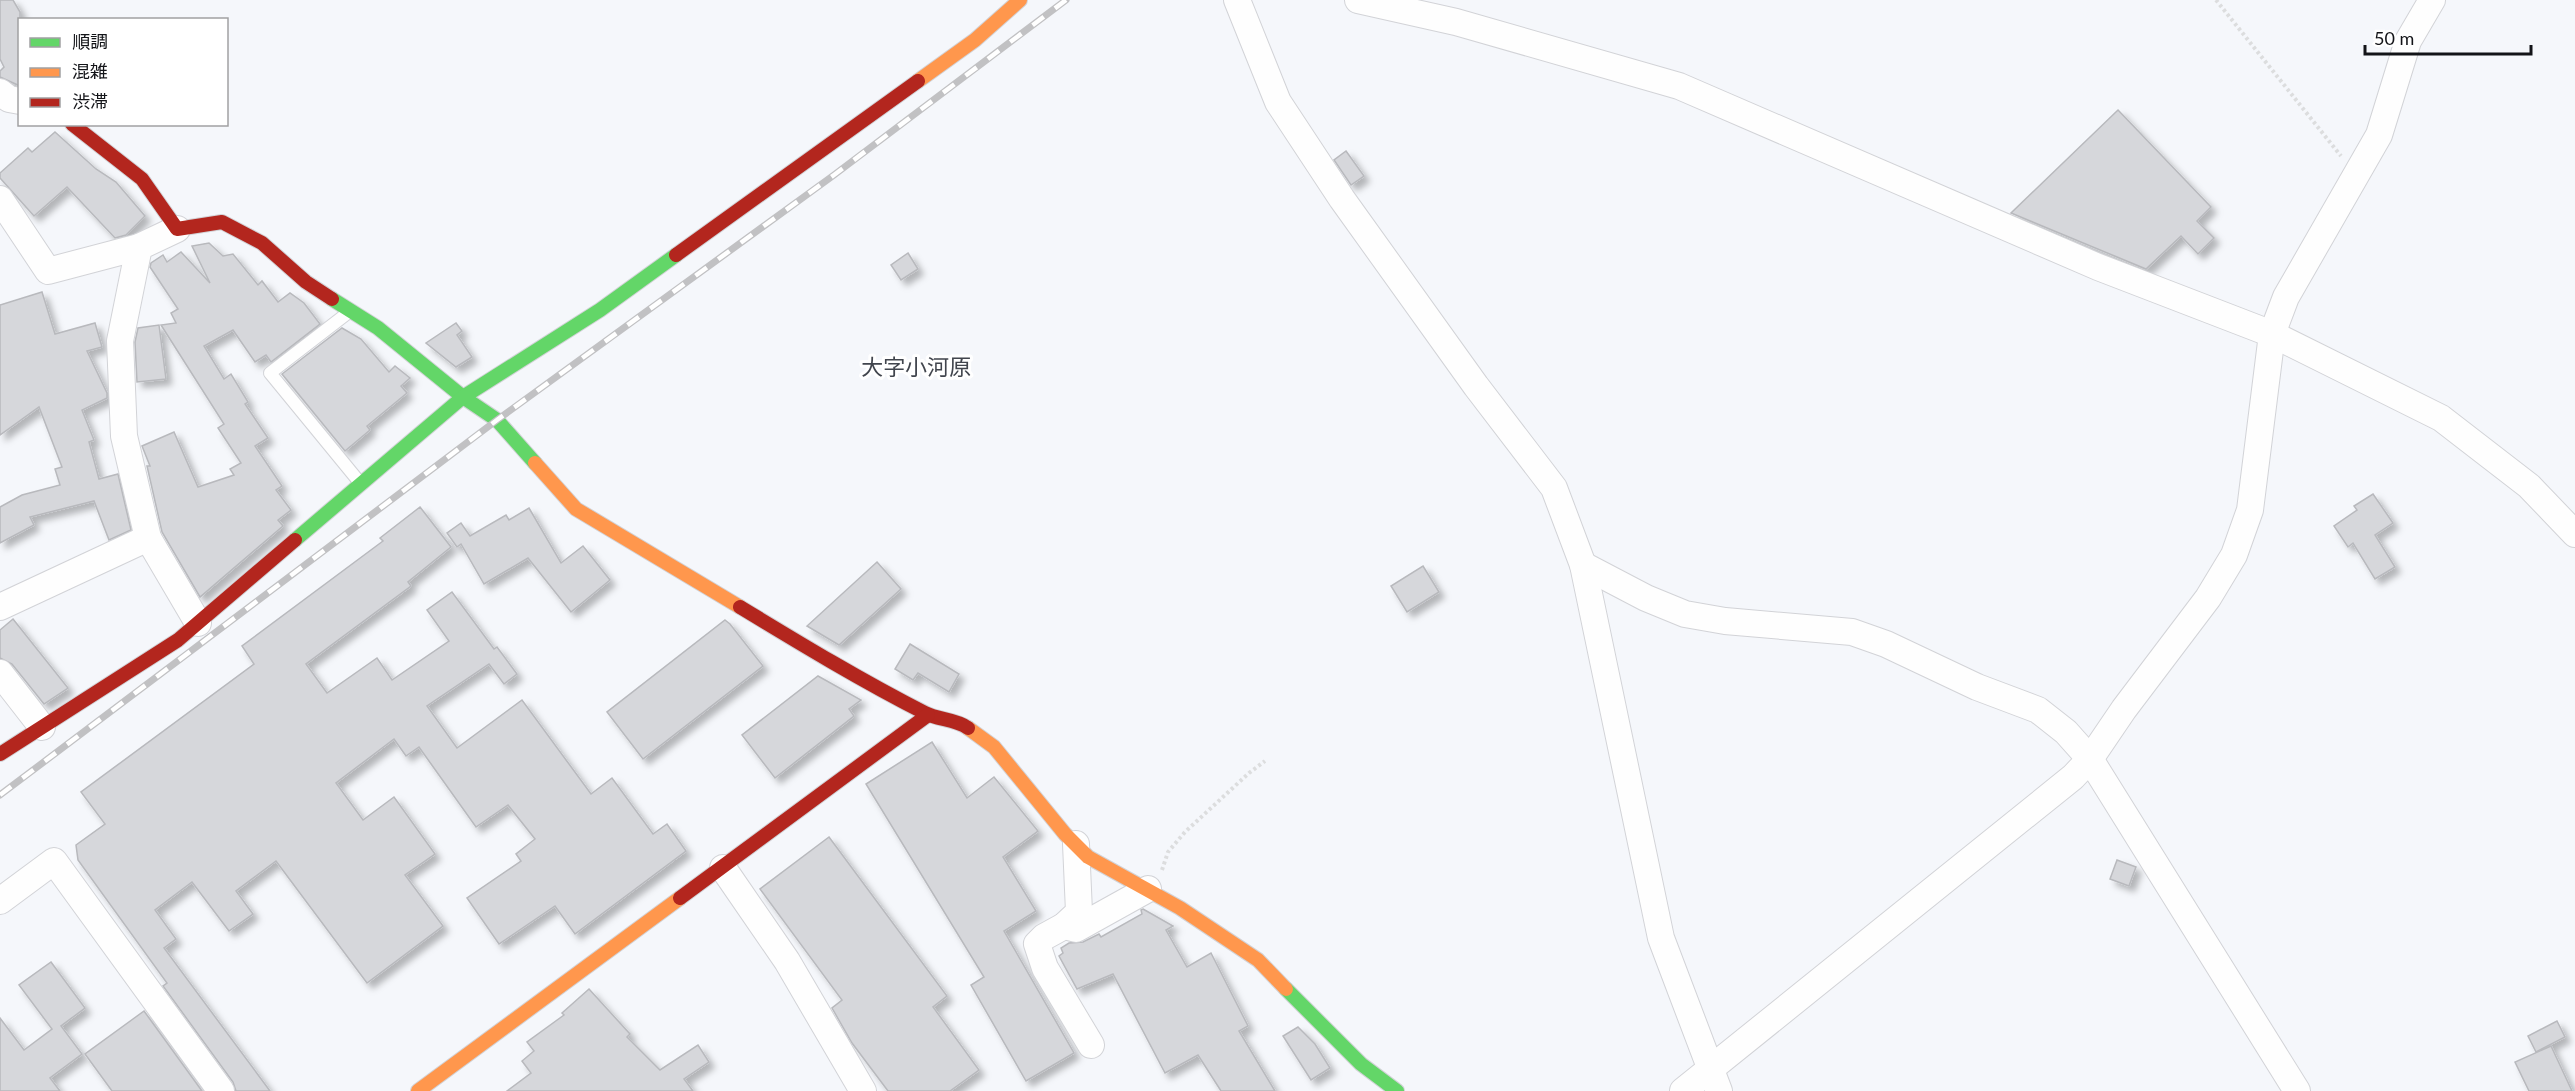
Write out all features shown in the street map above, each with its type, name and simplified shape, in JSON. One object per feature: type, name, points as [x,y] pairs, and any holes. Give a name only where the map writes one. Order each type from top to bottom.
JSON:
[{"type":"street","points":[[0,754],[178,640],[463,398],[600,310],[975,40],[1020,0]]},
{"type":"street","points":[[1237,0],[1278,102],[1342,199],[1476,386],[1554,488],[1583,565],[1661,938],[1716,1080]]},
{"type":"street","points":[[1358,0],[1456,22],[1679,86],[2098,267],[2272,334],[2441,418],[2529,486],[2575,534]]},
{"type":"street","points":[[1683,1091],[1716,1080],[2073,777],[2090,759],[2124,709],[2208,598],[2234,555],[2250,510],[2272,334],[2286,297],[2379,135],[2408,41],[2432,0]]},
{"type":"street","points":[[0,92],[9,99],[18,101]]},
{"type":"street","points":[[75,126],[142,179],[177,229]]},
{"type":"street","points":[[0,199],[48,271],[139,247],[177,229],[222,222],[262,243],[306,282],[378,328],[463,398],[497,420],[576,509],[799,643],[928,715],[963,724],[993,747],[1088,857],[1180,908],[1258,960],[1360,1064],[1397,1091]]},
{"type":"street","points":[[139,247],[120,341],[124,436],[148,538],[198,623]]},
{"type":"street","points":[[0,607],[148,538]]},
{"type":"street","points":[[1583,565],[1646,598],[1685,614],[1725,621],[1852,632],[1886,644],[1977,687],[2038,710],[2066,732],[2090,759],[2297,1091]]},
{"type":"street","points":[[0,673],[42,727]]},
{"type":"street","points":[[418,1091],[928,715]]},
{"type":"street","points":[[1076,844],[1078,912],[1064,926],[1044,937],[1037,944],[1045,968],[1091,1045]]},
{"type":"street","points":[[0,901],[54,861],[221,1091]]},
{"type":"street","points":[[723,868],[787,961],[863,1091]]},
{"type":"street","points":[[1064,926],[1076,929],[1151,891]]},
{"type":"lane","points":[[351,310],[270,373],[362,485]]},
{"type":"path","points":[[2216,0],[2356,175]]},
{"type":"path","points":[[1151,891],[1168,852],[1185,832],[1249,772],[1265,761]]},
{"type":"building","points":[[0,0],[13,0],[20,12],[20,18],[18,18],[18,85],[0,77],[0,71],[4,67],[0,59]]},
{"type":"building","points":[[2118,110],[2211,207],[2197,221],[2214,238],[2198,254],[2181,236],[2146,269],[2011,213]]},
{"type":"building","points":[[55,132],[96,169],[116,182],[145,216],[126,235],[115,238],[67,187],[34,216],[0,178],[0,173],[28,148],[32,152]]},
{"type":"building","points":[[1346,151],[1364,176],[1351,185],[1334,160]]},
{"type":"building","points":[[209,243],[223,256],[233,254],[258,285],[262,281],[278,302],[290,293],[304,303],[320,324],[271,362],[266,355],[255,362],[233,330],[204,346],[224,379],[231,374],[248,402],[245,404],[268,438],[255,446],[282,486],[276,490],[291,510],[278,520],[283,526],[200,597],[162,532],[147,466],[150,466],[142,446],[174,432],[198,487],[234,475],[230,469],[241,463],[218,428],[224,424],[161,325],[176,323],[171,313],[178,309],[150,267],[151,263],[163,255],[167,262],[181,252],[210,283],[192,246]]},
{"type":"building","points":[[908,253],[918,269],[901,280],[891,265]]},
{"type":"building","points":[[42,292],[55,334],[95,323],[102,347],[87,351],[107,393],[107,398],[82,410],[94,440],[89,442],[99,479],[118,474],[131,530],[109,540],[94,501],[30,517],[34,525],[0,543],[0,507],[22,495],[60,485],[55,469],[62,467],[39,407],[0,435],[0,305]]},
{"type":"building","points":[[456,323],[462,331],[457,335],[472,357],[456,367],[426,343]]},
{"type":"building","points":[[159,325],[166,379],[137,382],[135,342],[138,328]]},
{"type":"building","points":[[342,328],[361,339],[389,372],[395,366],[410,378],[401,386],[407,393],[367,426],[370,430],[345,451],[282,374]]},
{"type":"building","points":[[2373,494],[2393,523],[2375,535],[2395,567],[2375,579],[2353,543],[2348,547],[2334,526],[2357,510],[2354,506]]},
{"type":"building","points":[[420,507],[451,547],[408,582],[411,586],[306,664],[327,693],[377,658],[392,680],[449,641],[427,610],[452,592],[494,649],[497,647],[517,674],[504,684],[489,664],[427,706],[457,748],[522,700],[591,794],[612,778],[653,834],[667,824],[686,851],[575,934],[555,906],[499,944],[467,898],[521,861],[516,854],[535,839],[508,805],[476,827],[419,747],[406,756],[394,739],[336,783],[363,820],[394,797],[435,854],[405,875],[443,926],[367,983],[276,861],[236,891],[253,914],[229,931],[192,882],[155,910],[176,939],[164,948],[270,1091],[236,1091],[233,1082],[163,986],[167,983],[78,860],[76,845],[105,824],[81,792],[254,664],[242,646],[383,541],[380,538]]},
{"type":"building","points":[[529,508],[561,563],[583,546],[610,580],[571,612],[528,558],[484,584],[461,544],[457,547],[447,533],[461,523],[470,536],[506,515],[509,520]]},
{"type":"building","points":[[877,562],[901,589],[839,645],[807,626]]},
{"type":"building","points":[[1423,566],[1439,592],[1407,612],[1391,586]]},
{"type":"building","points":[[13,619],[68,688],[44,704],[12,664],[0,658],[0,630]]},
{"type":"building","points":[[725,620],[763,666],[643,759],[607,712]]},
{"type":"building","points":[[910,644],[959,674],[949,692],[918,673],[913,680],[895,669]]},
{"type":"building","points":[[818,676],[861,700],[849,709],[854,716],[775,778],[742,735]]},
{"type":"building","points":[[932,742],[967,798],[994,777],[1038,831],[1003,857],[1036,911],[1004,931],[1074,1053],[1026,1081],[971,985],[984,977],[866,784]]},
{"type":"building","points":[[829,837],[947,996],[933,1007],[979,1070],[950,1091],[888,1091],[852,1043],[832,1008],[842,1000],[760,889]]},
{"type":"building","points":[[2117,860],[2136,867],[2129,886],[2110,879]]},
{"type":"building","points":[[1143,909],[1173,926],[1166,930],[1187,967],[1211,953],[1248,1026],[1239,1031],[1275,1091],[1221,1091],[1198,1055],[1165,1073],[1113,974],[1077,989],[1059,956],[1063,953],[1061,948],[1069,943],[1083,942],[1099,934],[1101,937],[1142,914]]},
{"type":"building","points":[[51,962],[85,1008],[61,1026],[82,1054],[50,1078],[60,1091],[0,1091],[0,1018],[24,1050],[52,1029],[19,985]]},
{"type":"building","points":[[589,989],[630,1034],[627,1037],[660,1070],[698,1045],[709,1062],[684,1079],[693,1091],[507,1091],[531,1073],[522,1061],[534,1051],[527,1042],[564,1015],[562,1013]]},
{"type":"building","points":[[144,1011],[202,1091],[112,1091],[85,1054]]},
{"type":"building","points":[[2557,1021],[2565,1037],[2536,1052],[2528,1036]]},
{"type":"building","points":[[1298,1027],[1315,1044],[1330,1068],[1311,1080],[1283,1036]]},
{"type":"building","points":[[2551,1046],[2572,1091],[2529,1091],[2515,1062]]},
{"type":"railway","points":[[0,795],[497,420],[834,175],[1066,0]]},
{"type":"traffic: fast","points":[[295,540],[463,397],[600,310],[676,255]]},
{"type":"traffic: fast","points":[[332,299],[378,328],[463,397],[497,420],[535,463]]},
{"type":"traffic: fast","points":[[1286,989],[1361,1064],[1397,1091]]},
{"type":"traffic: slow","points":[[918,81],[975,40],[1020,0]]},
{"type":"traffic: slow","points":[[535,463],[576,509],[740,607]]},
{"type":"traffic: slow","points":[[968,728],[994,747],[1065,834],[1088,857],[1180,908],[1258,960],[1286,989]]},
{"type":"traffic: slow","points":[[418,1091],[680,898]]},
{"type":"traffic: jam","points":[[676,255],[918,81]]},
{"type":"traffic: jam","points":[[75,126],[142,179],[177,229],[222,222],[262,243],[306,282],[332,299]]},
{"type":"traffic: jam","points":[[0,754],[178,640],[295,540]]},
{"type":"traffic: jam","points":[[740,607],[901,701],[930,715],[968,728]]},
{"type":"traffic: jam","points":[[680,898],[928,715]]},
{"type":"district","name":"大字小河原","points":[[916,366]]}]
